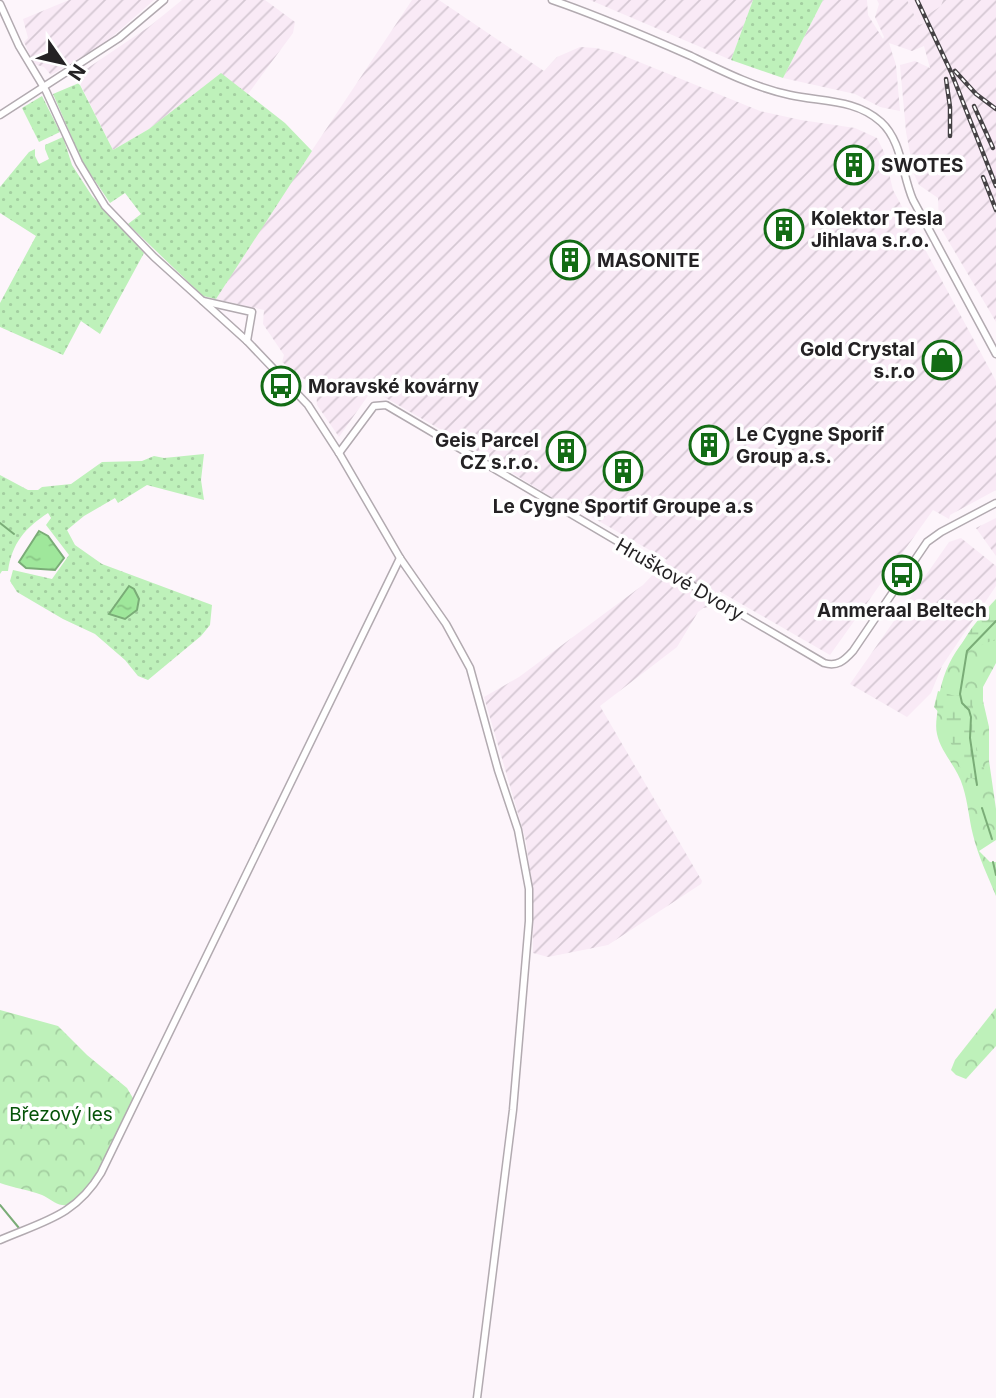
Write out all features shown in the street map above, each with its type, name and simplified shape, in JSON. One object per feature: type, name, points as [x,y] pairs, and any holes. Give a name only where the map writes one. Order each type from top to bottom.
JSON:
[{"type":"street","points":[[0,115],[119,38],[164,0]]},
{"type":"street","points":[[552,0],[597,16],[753,83],[785,94],[856,106],[882,123],[894,140],[913,200],[996,354]]},
{"type":"street","points":[[0,4],[79,163],[105,206],[139,242],[247,341],[302,397],[318,418],[400,558],[446,624],[470,668],[518,831],[528,890],[528,941],[522,1028],[477,1398]]},
{"type":"street","points":[[201,300],[252,312],[247,341]]},
{"type":"street","name":"Hruškové Dvory","points":[[339,453],[374,406],[386,405],[813,656],[834,665],[845,660],[852,651],[927,542],[941,531],[996,503]]},
{"type":"street","points":[[0,1240],[75,1205],[87,1195],[101,1173],[400,558]]},
{"type":"shaded area","points":[[69,0],[154,0],[105,43],[51,75],[44,67],[34,64],[24,42],[28,38],[23,19]]},
{"type":"shaded area","points":[[182,0],[265,0],[295,22],[293,33],[248,94],[221,74],[149,129],[113,150],[76,76],[150,26]]},
{"type":"shaded area","points":[[412,0],[439,0],[544,71],[557,57],[580,47],[596,48],[617,53],[760,111],[855,128],[877,138],[884,152],[893,190],[996,381],[996,490],[950,515],[949,519],[933,510],[830,655],[719,591],[710,607],[698,612],[677,647],[600,706],[702,881],[608,945],[548,957],[533,953],[532,891],[526,841],[484,697],[519,677],[643,585],[667,560],[556,500],[372,390],[339,437],[317,405],[316,388],[282,362],[284,355],[263,324],[264,310],[216,299]]},
{"type":"shaded area","points":[[590,0],[753,0],[731,60]]},
{"type":"shaded area","points":[[823,0],[867,0],[868,15],[883,39],[875,17],[879,4],[877,0],[907,0],[919,25],[930,21],[927,15],[941,6],[943,0],[996,0],[996,322],[939,225],[938,198],[919,185],[914,174],[906,132],[900,65],[915,61],[930,68],[924,46],[912,51],[889,43],[896,65],[900,111],[880,107],[855,94],[783,78]]},
{"type":"shaded area","points":[[907,0],[943,0],[941,6],[927,15],[930,21],[919,25]]},
{"type":"shaded area","points":[[996,518],[996,556],[976,528]]},
{"type":"shaded area","name":"Ammeraal Beltech","points":[[961,538],[996,566],[996,586],[942,666],[931,693],[907,717],[850,684],[949,542]]},
{"type":"green space","points":[[753,0],[823,0],[783,78],[731,60]]},
{"type":"green space","points":[[221,73],[285,123],[312,151],[216,299],[203,296],[128,224],[141,214],[125,193],[110,203],[83,163],[53,94],[79,83],[113,150],[149,129]]},
{"type":"green space","points":[[42,96],[60,132],[39,142],[22,108]]},
{"type":"green space","points":[[63,137],[72,165],[92,196],[144,253],[100,334],[81,321],[63,355],[0,327],[0,303],[36,236],[0,213],[0,187],[29,152],[35,149],[39,164],[49,159],[45,145]]},
{"type":"green space","points":[[204,454],[201,480],[204,500],[147,485],[118,503],[115,498],[84,516],[67,530],[75,545],[102,564],[212,605],[210,625],[201,636],[148,680],[138,676],[125,660],[95,634],[17,592],[10,581],[13,570],[52,579],[69,555],[46,525],[51,518],[48,513],[21,537],[16,544],[8,571],[2,571],[0,574],[0,475],[28,490],[38,490],[42,487],[71,484],[102,462],[142,461],[154,456],[164,458]]},
{"type":"green space","points":[[996,599],[996,639],[977,647],[960,649],[970,630]]},
{"type":"green space","points":[[996,608],[996,663],[983,687],[983,701],[989,727],[989,761],[996,809],[996,840],[979,851],[990,862],[996,862],[996,896],[975,843],[961,780],[942,748],[936,728],[940,691],[949,664],[964,640]]},
{"type":"green space","points":[[938,691],[955,696],[972,694],[977,759],[984,768],[985,778],[968,778],[959,765],[946,734],[942,716],[934,707]]},
{"type":"green space","points":[[996,1008],[996,1046],[966,1079],[956,1075],[951,1070],[955,1060]]},
{"type":"green space","name":"Březový les","points":[[0,1010],[58,1026],[87,1055],[127,1088],[134,1100],[94,1179],[73,1202],[62,1205],[42,1195],[0,1183]]},
{"type":"water","points":[[39,531],[48,536],[64,558],[55,570],[26,568],[19,562]]},
{"type":"water","points":[[129,586],[134,589],[139,599],[137,610],[125,619],[109,614]]},
{"type":"waterway","points":[[0,523],[14,534]]},
{"type":"waterway","points":[[977,785],[970,738],[971,717],[960,694],[967,651],[996,621]]},
{"type":"waterway","points":[[982,808],[992,839]]},
{"type":"waterway","points":[[993,862],[996,875]]},
{"type":"waterway","points":[[0,1205],[19,1228]]},
{"type":"railway","points":[[917,0],[951,72],[996,186]]},
{"type":"railway","points":[[955,71],[976,94],[996,109]]},
{"type":"railway","points":[[946,79],[950,136]]},
{"type":"railway","points":[[974,106],[993,148]]},
{"type":"railway","points":[[983,177],[996,210]]},
{"type":"place","name":"SWOTES","points":[[854,165]]},
{"type":"place","name":"Kolektor Tesla Jihlava s.r.o.","points":[[784,229]]},
{"type":"place","name":"MASONITE","points":[[570,260]]},
{"type":"place","name":"Gold Crystal s.r.o","points":[[942,360]]},
{"type":"place","name":"Moravské kovárny","points":[[281,386]]},
{"type":"place","name":"Le Cygne Sporif Group a.s.","points":[[709,445]]},
{"type":"place","name":"Geis Parcel CZ s.r.o.","points":[[566,451]]},
{"type":"place","name":"Le Cygne Sportif Groupe a.s","points":[[623,471]]},
{"type":"place","name":"Ammeraal Beltech","points":[[902,575]]}]
